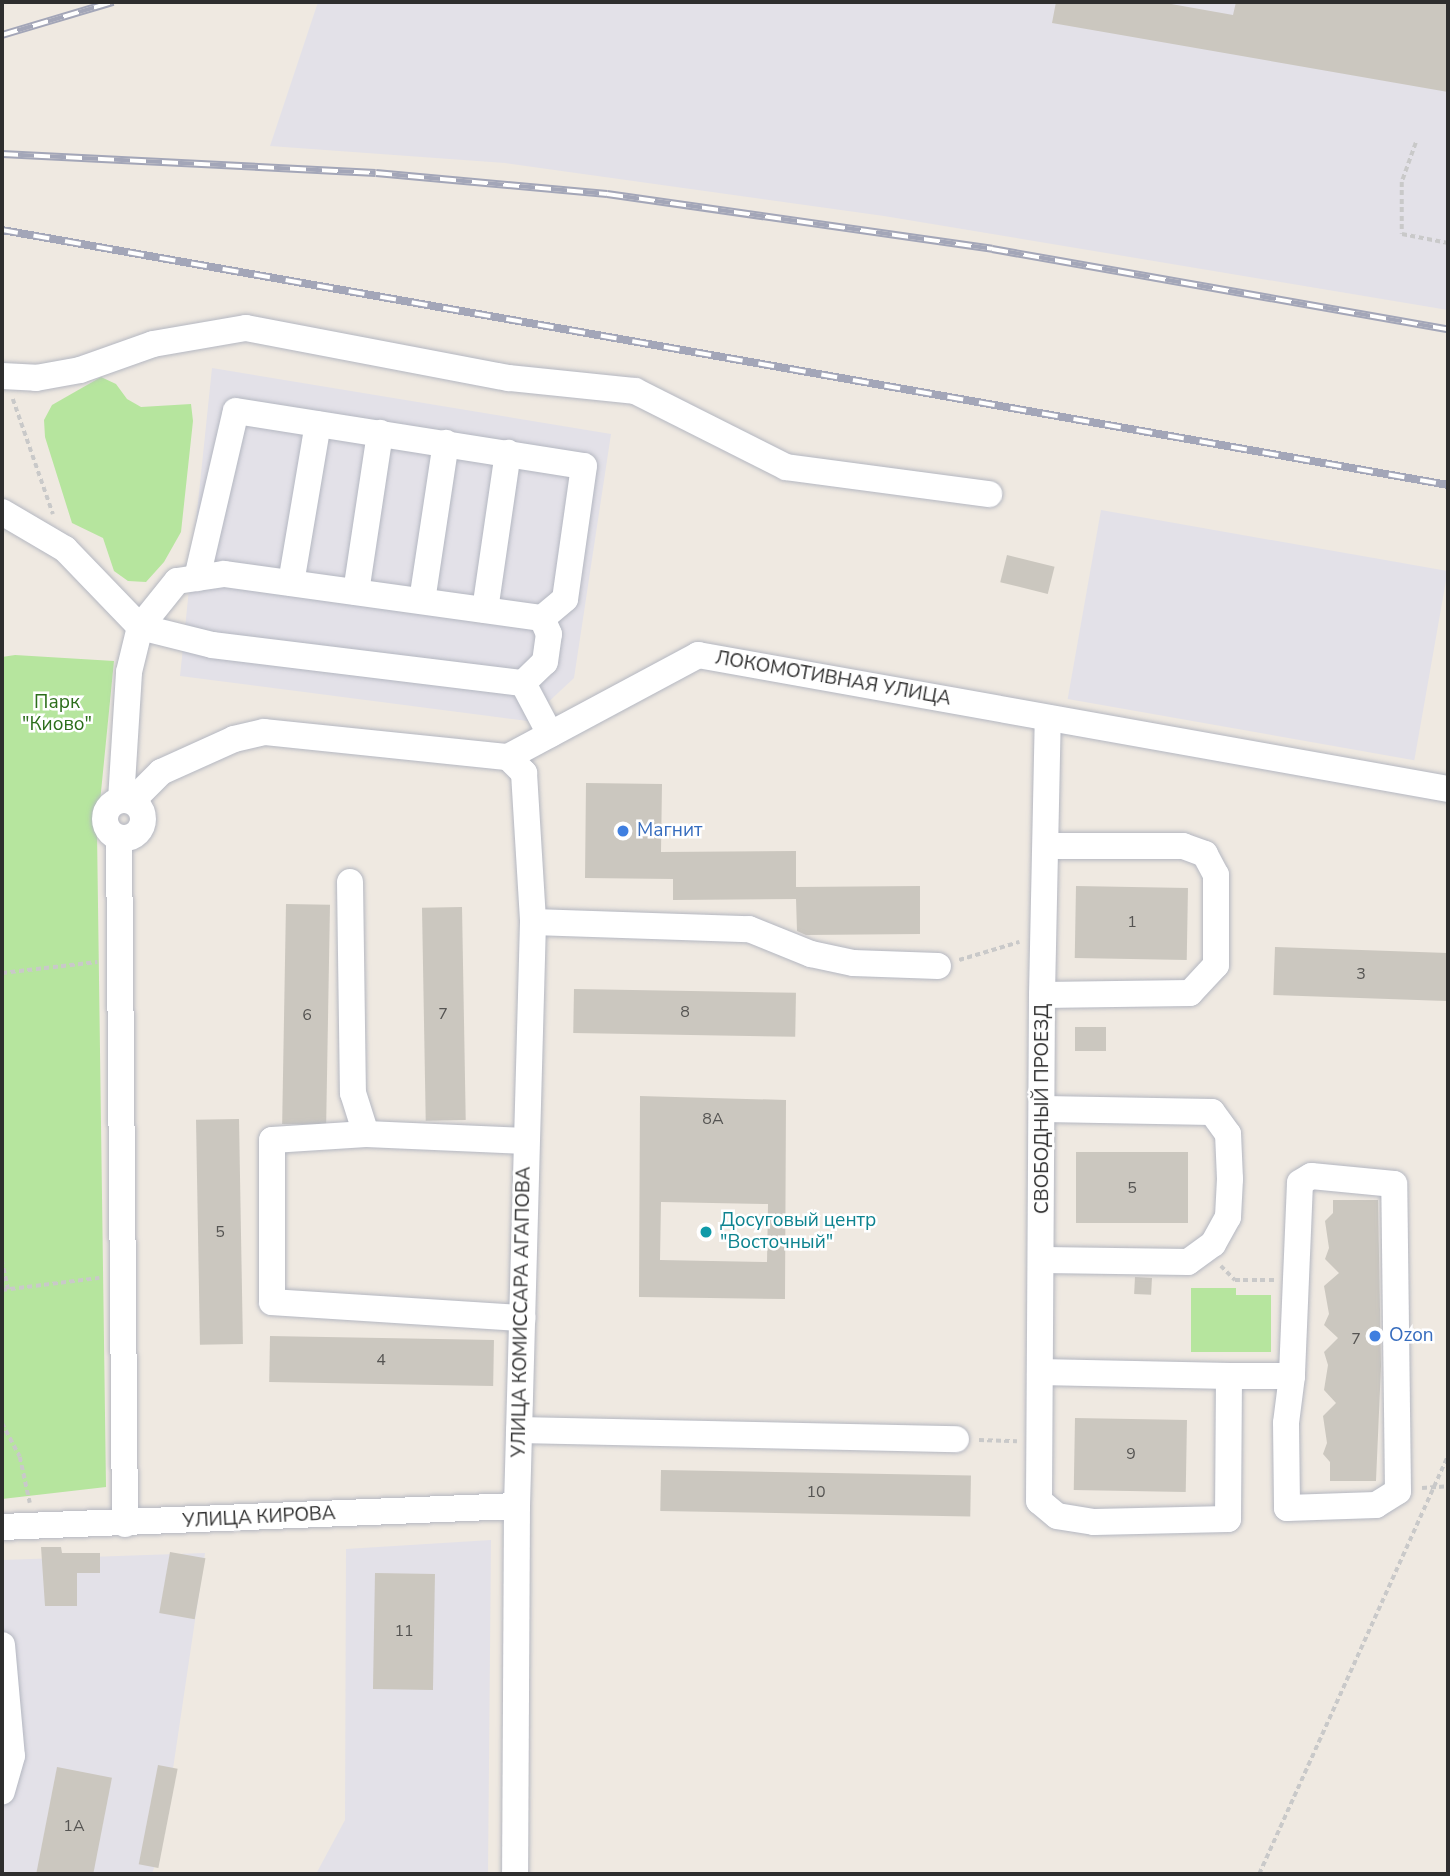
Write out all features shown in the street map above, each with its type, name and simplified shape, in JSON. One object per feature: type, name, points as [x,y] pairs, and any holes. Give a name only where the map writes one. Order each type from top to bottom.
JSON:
[{"type":"street","points":[[4,377],[36,378],[80,370],[153,344],[246,328],[509,378],[635,391],[786,467],[989,494]]},
{"type":"street","points":[[126,800],[129,672],[140,627],[177,581],[197,578],[223,574],[542,618],[565,599],[584,466],[236,411],[197,578]]},
{"type":"street","points":[[291,583],[318,424]]},
{"type":"street","points":[[356,592],[380,433]]},
{"type":"street","points":[[422,601],[446,443]]},
{"type":"street","points":[[485,610],[508,453]]},
{"type":"street","points":[[2,512],[65,549],[140,627],[212,645],[523,683]]},
{"type":"street","points":[[523,683],[545,662],[549,634],[542,618]]},
{"type":"street","name":"ЛОКОМОТИВНАЯ УЛИЦА","points":[[508,757],[698,655],[1448,789]]},
{"type":"street","points":[[523,683],[551,734]]},
{"type":"street","name":"СВОБОДНЫЙ ПРОЕЗД","points":[[1048,718],[1042,995],[1044,1110],[1039,1501],[1057,1516],[1094,1522],[1228,1519],[1229,1376]]},
{"type":"street","points":[[125,1524],[119,838],[105,822],[108,807],[126,800],[161,772],[233,739],[264,732],[508,757]]},
{"type":"street","name":"УЛИЦА КОМИССАРА АГАПОВА","points":[[508,757],[524,773],[533,922],[517,1506],[515,1874]]},
{"type":"street","points":[[1042,995],[1190,993],[1216,965],[1216,875],[1205,854],[1183,846],[1047,846]]},
{"type":"street","points":[[351,883],[353,1093],[366,1134]]},
{"type":"street","points":[[533,922],[749,929],[811,954],[853,963],[938,966]]},
{"type":"street","points":[[1043,1260],[1188,1262],[1205,1250],[1228,1217],[1230,1179],[1228,1133],[1212,1112],[1044,1110]]},
{"type":"street","points":[[522,1318],[272,1302],[272,1140],[366,1134],[526,1141]]},
{"type":"street","points":[[1311,1176],[1394,1184],[1398,1491],[1376,1505],[1287,1508],[1286,1423],[1293,1376],[1300,1183],[1311,1176]]},
{"type":"street","points":[[1040,1372],[1293,1376]]},
{"type":"street","points":[[519,1430],[956,1439]]},
{"type":"street","name":"УЛИЦА КИРОВА","points":[[2,1527],[517,1506]]},
{"type":"street","points":[[2,1646],[12,1756],[2,1792]]},
{"type":"path","points":[[1416,143],[1402,182],[1402,234],[1448,243]]},
{"type":"path","points":[[4,377],[65,549]]},
{"type":"path","points":[[938,966],[1044,935]]},
{"type":"path","points":[[2,973],[118,961]]},
{"type":"path","points":[[1205,1250],[1236,1280],[1296,1280]]},
{"type":"path","points":[[2,1260],[8,1289]]},
{"type":"path","points":[[2,1290],[122,1275]]},
{"type":"path","points":[[2,1423],[20,1457],[36,1526]]},
{"type":"path","points":[[956,1439],[1040,1441]]},
{"type":"path","points":[[1259,1874],[1448,1456]]},
{"type":"shaded area","points":[[318,2],[1448,2],[1448,310],[884,216],[505,163],[270,146]]},
{"type":"shaded area","points":[[212,368],[611,434],[574,678],[528,721],[180,676]]},
{"type":"shaded area","points":[[1101,510],[1448,571],[1414,760],[1068,699]]},
{"type":"shaded area","points":[[491,1540],[488,1874],[316,1874],[345,1820],[346,1549]]},
{"type":"shaded area","points":[[205,1553],[162,1843],[152,1874],[2,1874],[2,1560]]},
{"type":"green space","points":[[101,377],[116,384],[127,399],[141,407],[191,404],[193,421],[181,532],[164,562],[146,582],[128,581],[114,571],[103,538],[72,523],[45,437],[44,420],[52,405]]},
{"type":"green space","name":"Парк \"Киово\"","points":[[15,655],[114,661],[97,832],[106,1487],[2,1499],[2,657]]},
{"type":"green space","points":[[1191,1288],[1236,1288],[1236,1295],[1271,1295],[1271,1352],[1191,1352]]},
{"type":"building","points":[[1056,2],[1160,2],[1233,15],[1236,2],[1448,2],[1448,92],[1052,23]]},
{"type":"building","points":[[1007,555],[1055,567],[1048,594],[1000,582]]},
{"type":"building","points":[[586,783],[662,784],[661,852],[796,851],[796,887],[920,886],[920,934],[806,935],[797,931],[796,899],[673,900],[673,879],[585,878]]},
{"type":"building","points":[[1076,886],[1188,888],[1187,960],[1075,958]]},
{"type":"building","points":[[286,904],[330,905],[326,1125],[282,1124]]},
{"type":"building","points":[[462,907],[466,1120],[426,1121],[422,908]]},
{"type":"building","points":[[1275,947],[1448,953],[1446,1001],[1273,995]]},
{"type":"building","points":[[574,989],[796,993],[795,1037],[573,1033]]},
{"type":"building","points":[[1075,1027],[1106,1027],[1106,1051],[1075,1051]]},
{"type":"building","points":[[640,1096],[786,1100],[785,1299],[639,1297]],"holes":[[[661,1202],[768,1204],[767,1262],[660,1260]]]},
{"type":"building","points":[[239,1119],[243,1344],[200,1345],[196,1120]]},
{"type":"building","points":[[1076,1152],[1188,1152],[1188,1223],[1076,1223]]},
{"type":"building","points":[[1333,1200],[1378,1200],[1381,1366],[1376,1481],[1330,1481],[1330,1462],[1323,1454],[1327,1443],[1323,1416],[1336,1403],[1324,1390],[1328,1365],[1324,1352],[1338,1338],[1324,1325],[1329,1314],[1324,1286],[1339,1273],[1325,1259],[1329,1248],[1325,1221],[1333,1213]]},
{"type":"building","points":[[1135,1277],[1152,1278],[1151,1295],[1134,1294]]},
{"type":"building","points":[[270,1336],[494,1340],[493,1386],[269,1382]]},
{"type":"building","points":[[1075,1418],[1187,1420],[1186,1492],[1074,1490]]},
{"type":"building","points":[[661,1470],[971,1475],[970,1516],[660,1511]]},
{"type":"building","points":[[41,1547],[61,1547],[62,1553],[100,1553],[100,1573],[77,1573],[77,1606],[45,1606]]},
{"type":"building","points":[[170,1552],[205,1558],[195,1619],[159,1613]]},
{"type":"building","points":[[375,1573],[435,1574],[433,1690],[373,1689]]},
{"type":"building","points":[[158,1765],[178,1769],[158,1868],[139,1864]]},
{"type":"building","points":[[57,1767],[112,1778],[93,1874],[36,1874]]},
{"type":"railway","points":[[2,35],[113,2]]},
{"type":"railway","points":[[2,154],[376,173],[607,194],[992,249],[1448,329]]},
{"type":"railway","points":[[2,230],[1448,485]]},
{"type":"place","name":"Магнит","points":[[623,831]]},
{"type":"place","name":"Досуговый центр \"Восточный\"","points":[[706,1232]]},
{"type":"place","name":"Ozon","points":[[1375,1336]]}]
